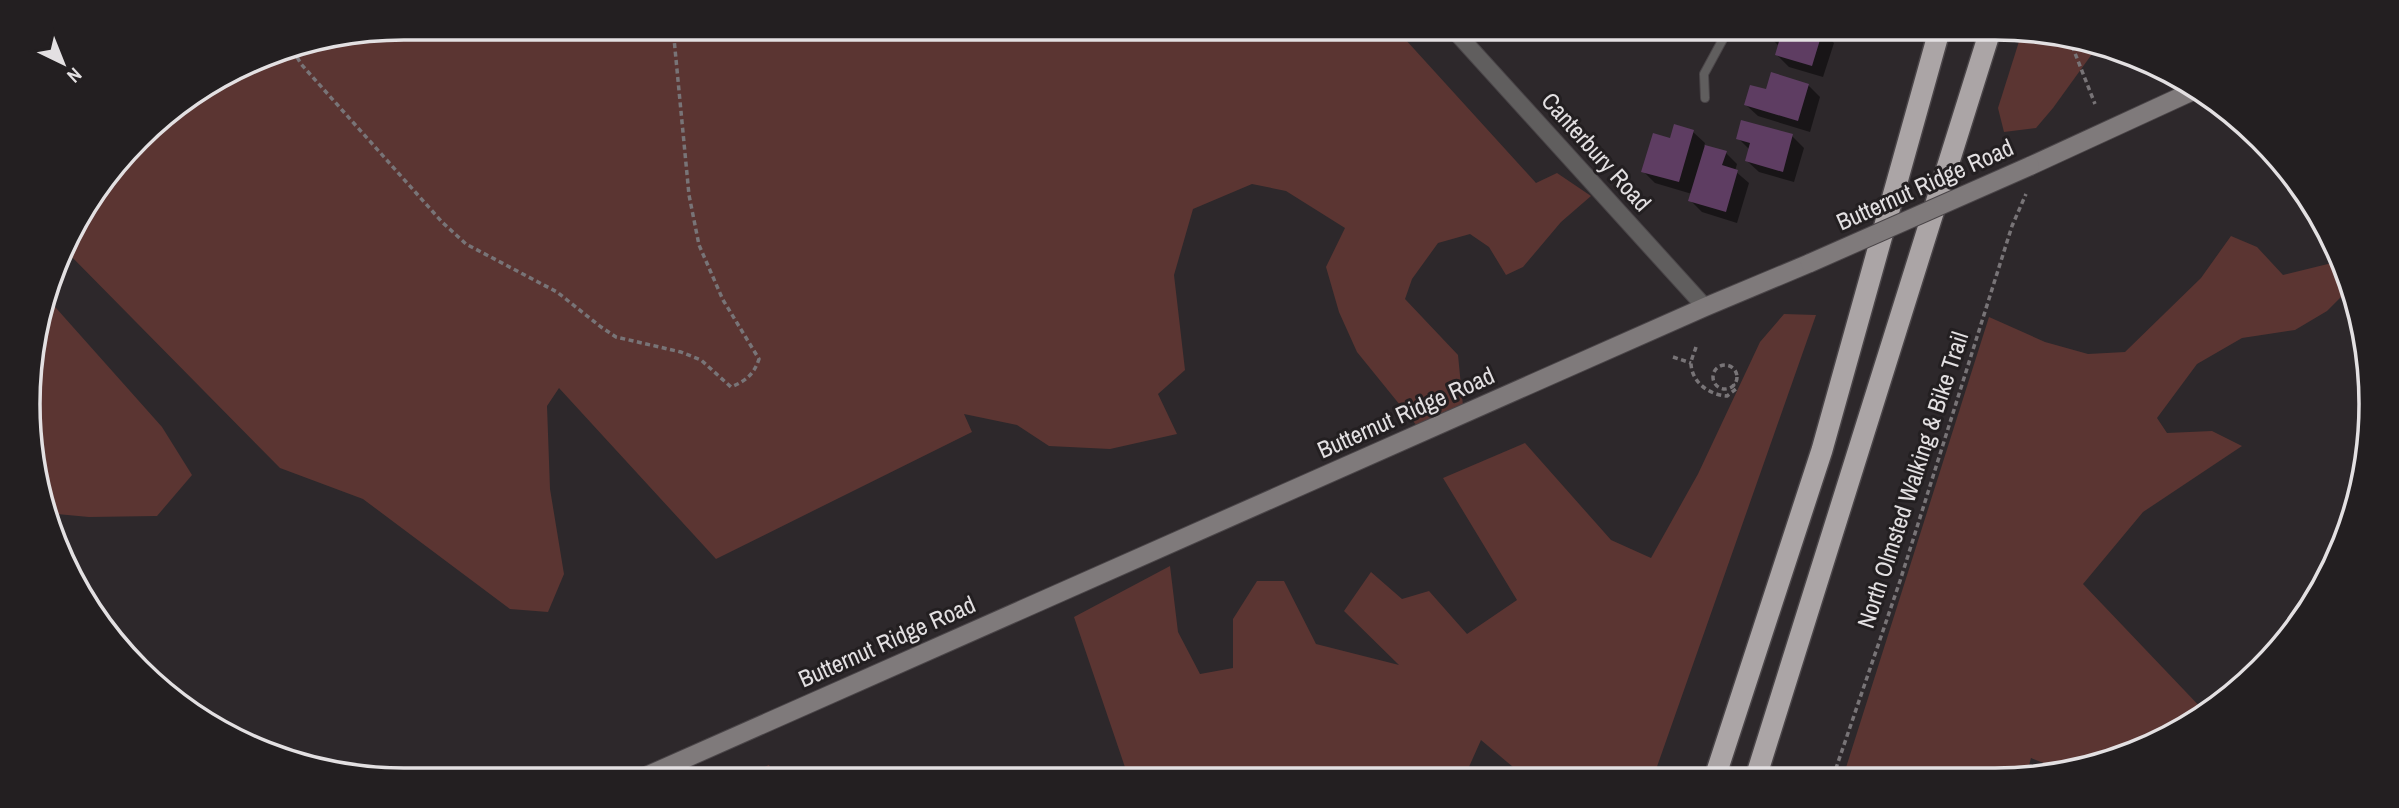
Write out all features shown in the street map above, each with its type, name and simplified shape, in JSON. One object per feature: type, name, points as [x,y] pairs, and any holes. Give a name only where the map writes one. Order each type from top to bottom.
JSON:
[{"type":"highway","points":[[1718,768],[1822,450],[1938,40]]},
{"type":"highway","points":[[1759,768],[1987,40]]},
{"type":"street","name":"Canterbury Road","points":[[1463,40],[1705,307]]},
{"type":"street","name":"Butternut Ridge Road","points":[[665,768],[1705,307],[2030,166],[2185,94]]},
{"type":"lane","points":[[1705,99],[1704,74],[1722,40]]},
{"type":"path","points":[[297,57],[442,222],[466,244],[557,292],[616,337],[681,352],[701,360],[731,387],[744,382],[755,370],[759,359],[723,300],[699,245],[689,195],[674,40]]},
{"type":"path","points":[[2073,49],[2095,104]]},
{"type":"path","name":"North Olmsted Walking & Bike Trail","points":[[1836,768],[1900,581],[2012,226],[2026,194]]},
{"type":"path","points":[[1696,346],[1691,363],[1697,379],[1706,391],[1727,396],[1736,388],[1736,374],[1732,368],[1722,365],[1716,369],[1713,377],[1716,384],[1726,388],[1734,384]]},
{"type":"path","points":[[1673,357],[1691,363]]},
{"type":"shaded area","points":[[404,40],[1406,40],[1536,183],[1557,173],[1591,196],[1561,222],[1523,267],[1506,275],[1489,247],[1470,234],[1438,243],[1412,279],[1405,299],[1458,355],[1463,406],[1417,426],[1357,352],[1339,312],[1326,267],[1345,228],[1286,191],[1252,184],[1193,209],[1174,275],[1185,370],[1158,394],[1177,434],[1110,449],[1049,446],[1017,425],[964,414],[972,432],[716,559],[559,388],[547,406],[550,489],[564,574],[548,612],[510,609],[363,499],[280,468],[72,257],[89,222],[115,183],[147,147],[183,115],[222,89],[265,68],[333,47]]},
{"type":"shaded area","points":[[2019,41],[2066,47],[2092,54],[2036,128],[2004,132],[1998,108]]},
{"type":"shaded area","points":[[2231,236],[2257,247],[2283,275],[2330,263],[2342,296],[2327,311],[2295,330],[2242,338],[2197,364],[2157,418],[2167,433],[2212,431],[2242,446],[2143,512],[2083,584],[2198,705],[2134,740],[2066,761],[2047,764],[2031,758],[2029,766],[1995,768],[1846,768],[1989,317],[2045,342],[2088,354],[2125,352],[2201,278]]},
{"type":"shaded area","points":[[54,306],[162,427],[192,475],[157,516],[89,517],[58,514],[43,451],[41,380],[47,333]]},
{"type":"shaded area","points":[[1784,314],[1816,315],[1657,768],[1514,768],[1481,740],[1468,768],[1125,768],[1074,617],[1170,566],[1178,632],[1200,674],[1233,668],[1233,619],[1257,581],[1284,581],[1316,644],[1399,665],[1344,611],[1371,572],[1402,599],[1429,591],[1467,634],[1517,600],[1443,478],[1525,443],[1611,540],[1651,558],[1698,474],[1760,342]]},
{"type":"building","points":[[1779,40],[1820,40],[1812,66],[1775,55]]},
{"type":"building","points":[[1771,72],[1809,84],[1798,121],[1744,105],[1750,85],[1766,89]]},
{"type":"building","points":[[1741,120],[1793,134],[1783,172],[1745,161],[1750,143],[1736,139]]},
{"type":"building","points":[[1674,124],[1694,130],[1679,182],[1641,172],[1653,133],[1670,138]]},
{"type":"building","points":[[1705,145],[1727,151],[1722,165],[1738,170],[1726,212],[1688,201]]}]
